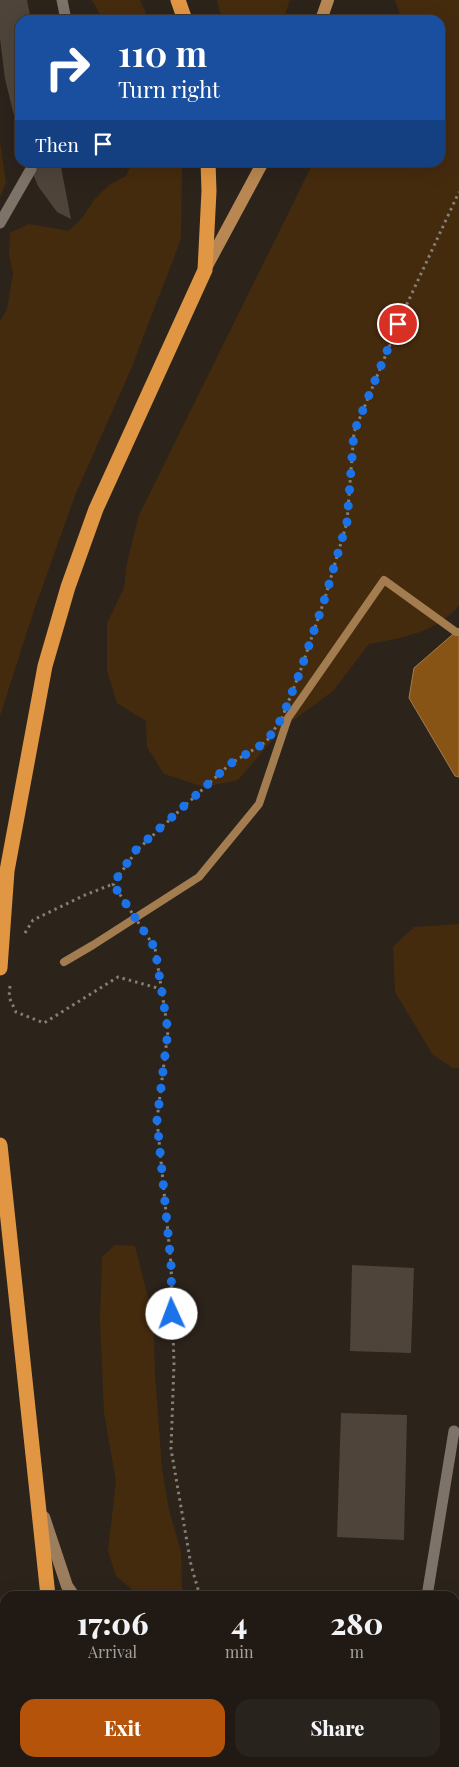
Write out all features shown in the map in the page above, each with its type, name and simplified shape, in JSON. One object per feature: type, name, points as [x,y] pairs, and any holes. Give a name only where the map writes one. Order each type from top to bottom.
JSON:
[{"type":"highway","points":[[178,0],[183,15]]},
{"type":"highway","points":[[0,968],[7,871],[44,666],[68,587],[96,509],[205,270],[209,191],[208,167]]},
{"type":"highway","points":[[0,1145],[47,1591]]},
{"type":"main road","points":[[323,15],[328,0]]},
{"type":"main road","points":[[205,270],[260,167]]},
{"type":"main road","points":[[38,1501],[67,1586],[70,1591]]},
{"type":"lane","points":[[62,0],[65,15]]},
{"type":"lane","points":[[0,223],[31,169]]},
{"type":"lane","points":[[428,1591],[454,1431]]},
{"type":"path","points":[[24,936],[33,920],[113,884],[136,850],[230,764],[266,742],[282,718],[325,598],[347,522],[354,432],[406,306],[459,192]]},
{"type":"path","points":[[113,884],[155,948],[168,1031],[157,1120],[171,1264],[174,1364],[171,1449],[191,1565],[199,1591]]},
{"type":"path","points":[[9,991],[9,997],[16,1012],[44,1023],[118,977],[161,989]]},
{"type":"shaded area","points":[[92,0],[140,0],[147,15],[100,15]]},
{"type":"shaded area","points":[[217,0],[290,0],[285,15],[221,15]]},
{"type":"shaded area","points":[[395,0],[459,0],[459,605],[441,622],[430,628],[406,636],[369,644],[333,691],[284,727],[238,780],[204,787],[164,774],[147,747],[146,721],[117,703],[107,671],[107,623],[124,588],[127,563],[139,515],[311,167],[445,167],[445,15],[400,15]]},
{"type":"shaded area","points":[[0,142],[6,183],[0,197]]},
{"type":"shaded area","points":[[130,167],[182,167],[181,239],[131,369],[76,493],[34,610],[0,716],[0,321],[7,309],[13,274],[9,254],[10,233],[29,224],[69,231],[109,185],[126,176]]},
{"type":"shaded area","points":[[459,629],[459,777],[455,776],[409,698],[414,668]]},
{"type":"shaded area","points":[[459,924],[459,1068],[453,1068],[433,1055],[395,992],[393,947],[414,927]]},
{"type":"shaded area","points":[[115,1245],[135,1246],[153,1317],[162,1469],[169,1510],[181,1552],[184,1591],[134,1591],[116,1576],[108,1551],[116,1482],[104,1412],[100,1321],[102,1257]]},
{"type":"building","points":[[0,0],[27,0],[30,15],[15,15],[15,120],[5,79],[0,38]]},
{"type":"building","points":[[30,167],[61,167],[71,219],[57,212],[38,186]]},
{"type":"building","points":[[352,1265],[414,1268],[411,1353],[350,1351]]},
{"type":"building","points":[[341,1413],[407,1415],[404,1540],[337,1537]]},
{"type":"waterway","points":[[64,962],[199,877],[259,804],[288,718],[384,580],[456,632],[459,632]]},
{"type":"route","points":[[172,1314],[171,1264],[157,1120],[168,1031],[155,948],[113,884],[136,850],[230,764],[266,742],[282,718],[325,598],[347,522],[354,432],[398,324]]}]
